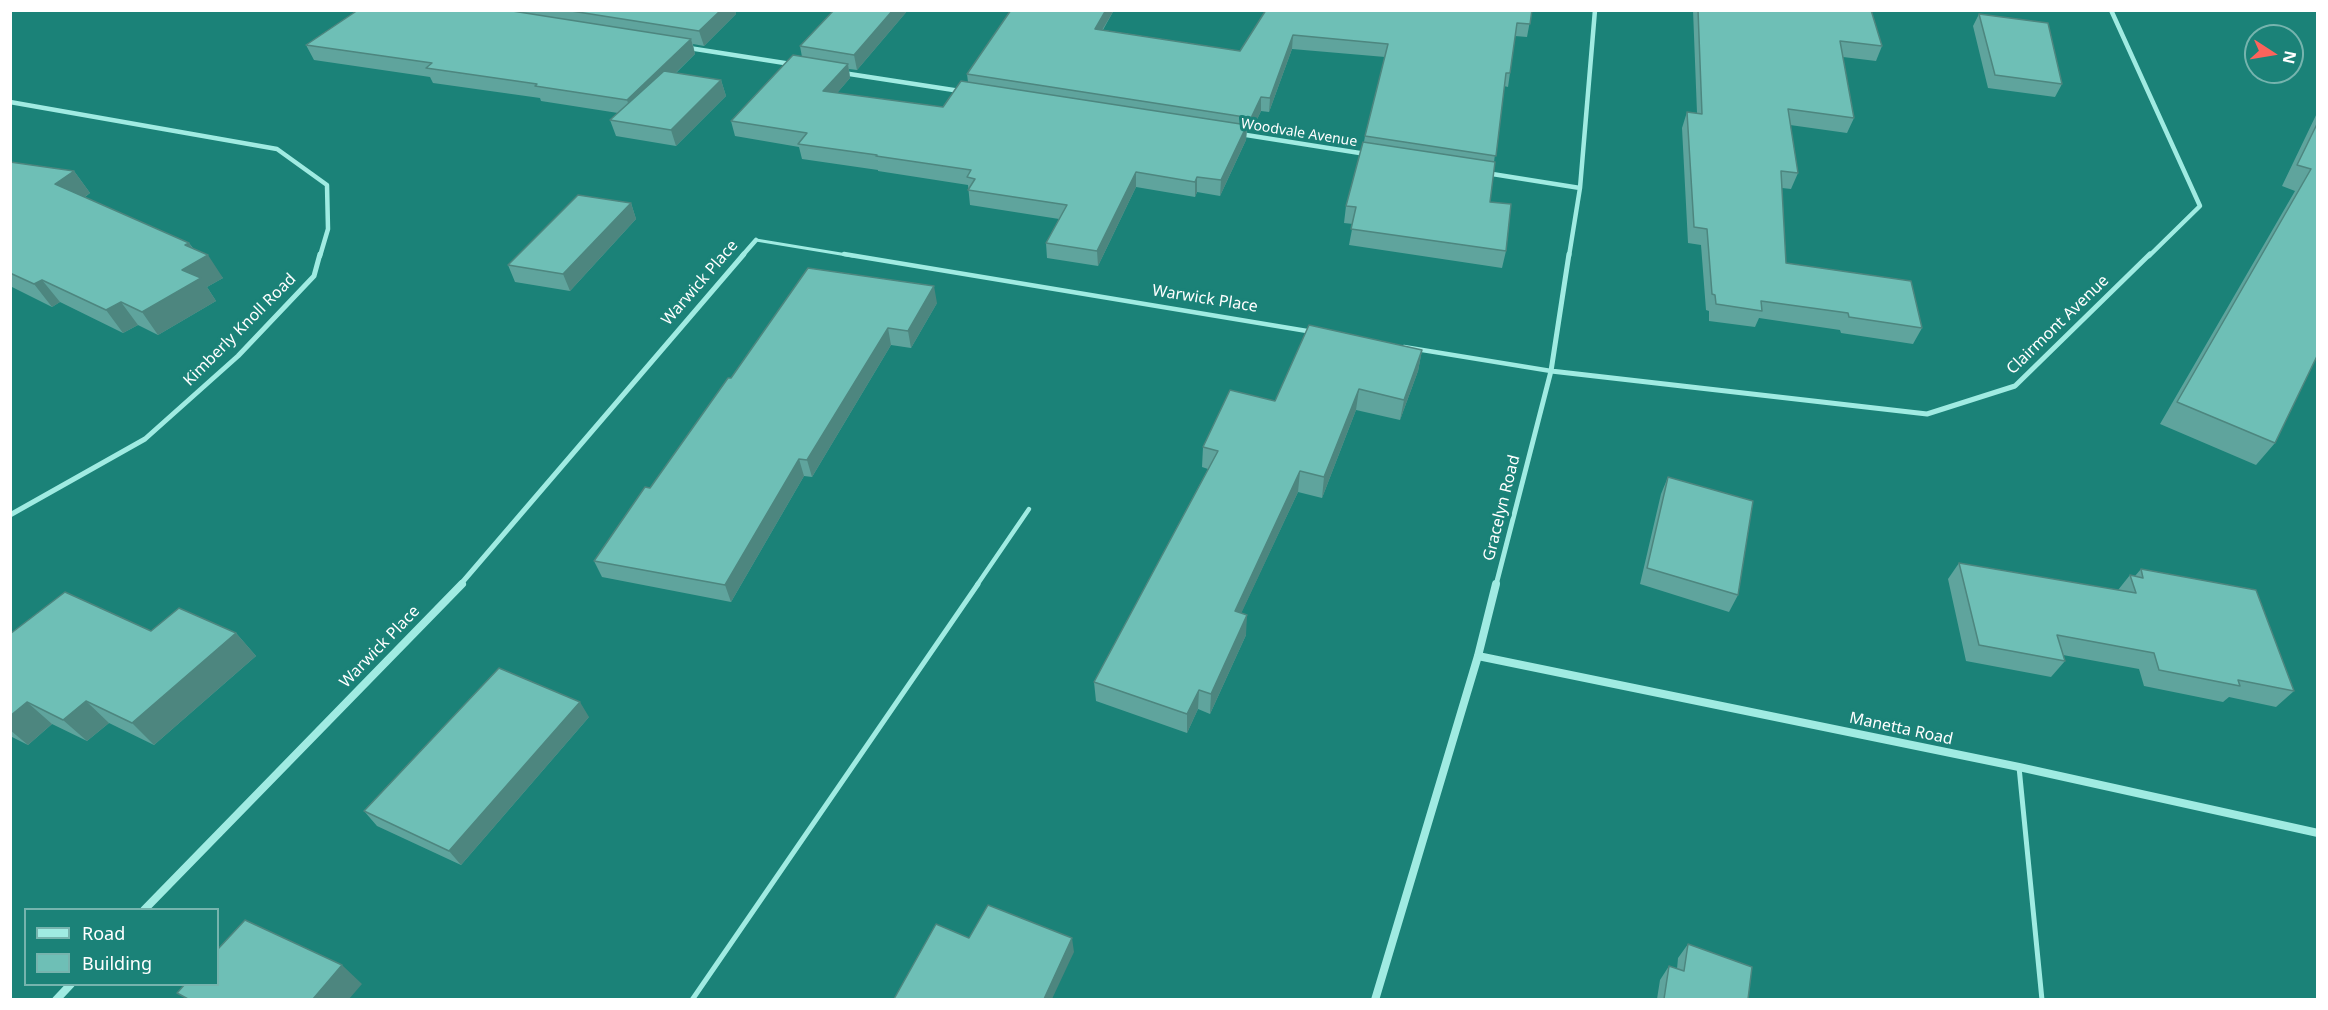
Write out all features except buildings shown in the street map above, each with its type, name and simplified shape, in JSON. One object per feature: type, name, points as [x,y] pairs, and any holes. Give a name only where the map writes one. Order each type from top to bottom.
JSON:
[{"type":"street","name":"Gracelyn Road","points":[[1375,999],[1478,656],[1551,371],[1580,188],[1595,10]]},
{"type":"street","name":"Clairmont Avenue","points":[[1551,371],[1927,414],[2015,386],[2200,206],[2110,10]]},
{"type":"street","points":[[682,47],[800,66]]},
{"type":"street","points":[[836,71],[966,92]]},
{"type":"street","name":"Kimberly Knoll Road","points":[[10,102],[277,148],[327,186],[328,229],[314,276],[238,356],[145,439],[10,515]]},
{"type":"street","name":"Woodvale Avenue","points":[[1238,134],[1367,154]]},
{"type":"street","points":[[1474,171],[1580,188]]},
{"type":"street","name":"Warwick Place","points":[[145,908],[454,593],[756,240]]},
{"type":"street","name":"Manetta Road","points":[[1478,656],[2019,767],[2318,833]]},
{"type":"street","points":[[56,999],[69,986]]},
{"type":"lane","name":"Warwick Place","points":[[756,240],[1317,332]]},
{"type":"lane","points":[[1399,346],[1551,371]]},
{"type":"lane","points":[[692,999],[1029,509]]},
{"type":"lane","points":[[2019,767],[2042,999]]}]
